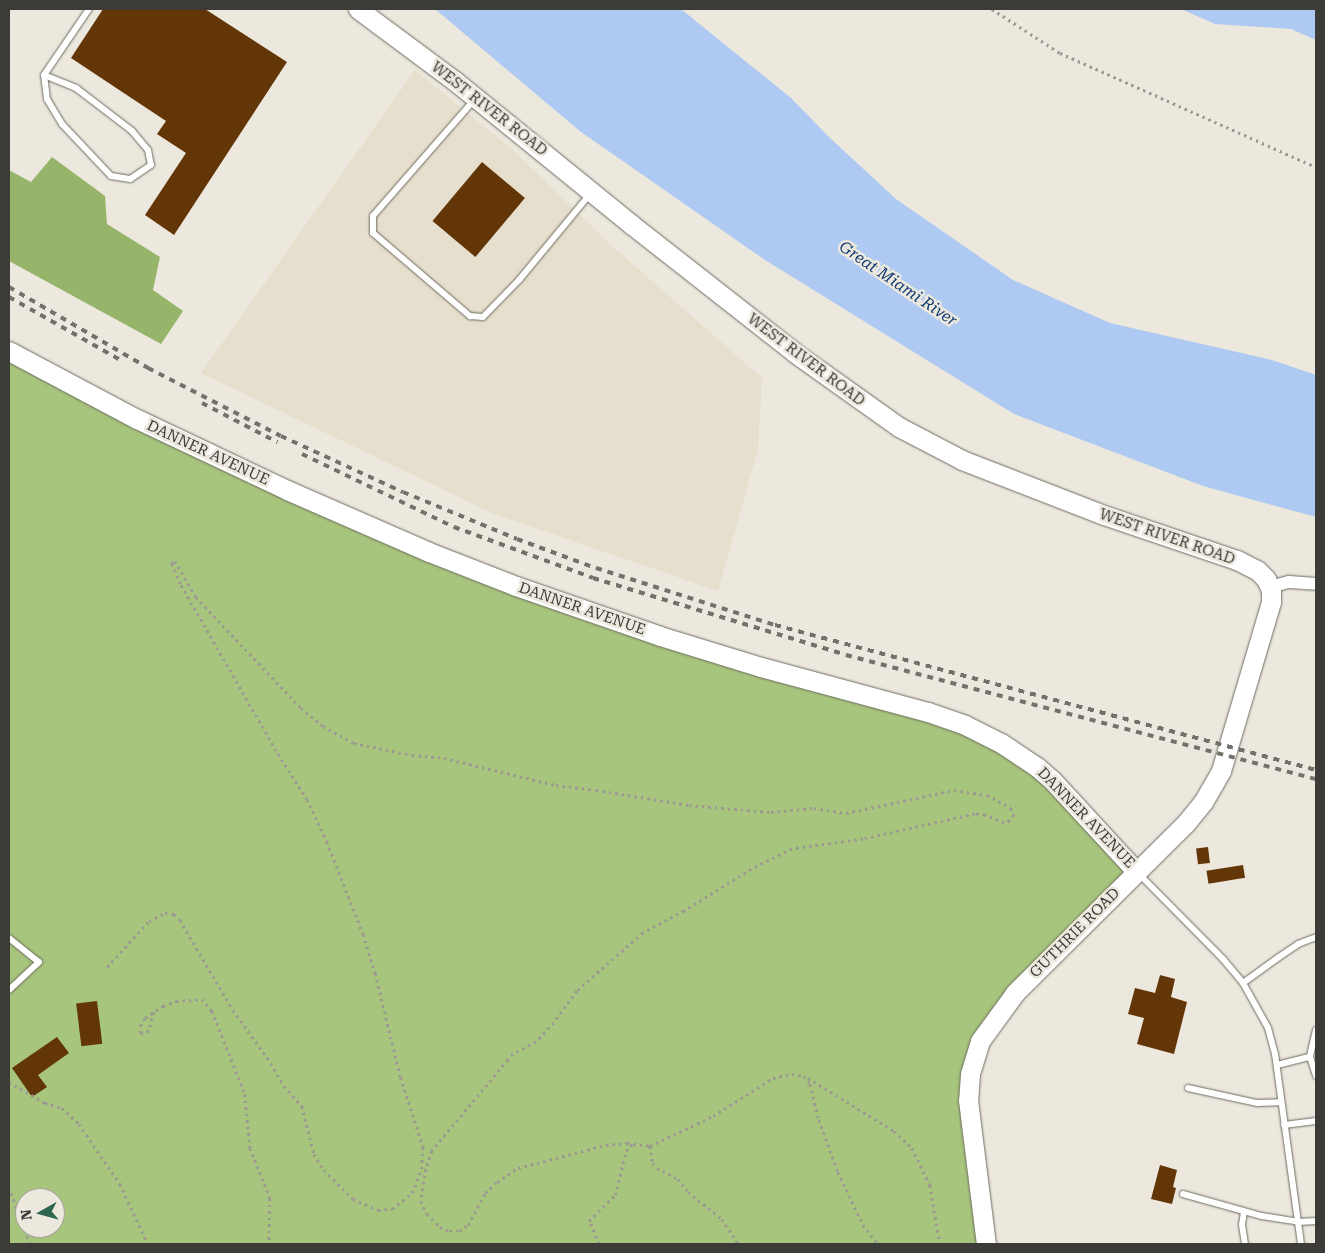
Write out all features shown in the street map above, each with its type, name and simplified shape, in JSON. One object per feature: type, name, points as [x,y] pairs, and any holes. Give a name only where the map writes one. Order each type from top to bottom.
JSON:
[{"type":"street","name":"WEST RIVER ROAD","points":[[358,9],[476,97],[796,354],[860,401],[919,439],[962,460],[1062,499],[1237,560],[1257,570],[1266,579],[1270,587]]},
{"type":"street","name":"DANNER AVENUE","points":[[9,351],[137,419],[287,490],[429,552],[516,586],[660,636],[761,667],[928,712],[965,725],[1001,743],[1037,767],[1137,872]]},
{"type":"street","points":[[1270,587],[1289,582],[1316,584]]},
{"type":"street","name":"GUTHRIE ROAD","points":[[986,1244],[968,1100],[970,1074],[980,1041],[1015,993],[1195,812],[1221,771],[1271,602],[1270,587]]},
{"type":"lane","points":[[44,75],[76,88],[132,131],[148,150],[151,165],[130,179],[111,176],[62,124],[47,99],[44,75],[89,9]]},
{"type":"lane","points":[[476,97],[373,216],[373,233],[470,316],[483,317],[518,280],[592,192]]},
{"type":"lane","points":[[1137,872],[1223,959],[1243,984],[1268,1028],[1277,1065],[1301,1244]]},
{"type":"lane","points":[[1243,984],[1298,944],[1316,937]]},
{"type":"lane","points":[[9,938],[39,962],[9,990]]},
{"type":"lane","points":[[1316,1030],[1310,1057],[1316,1076]]},
{"type":"lane","points":[[1277,1065],[1310,1057]]},
{"type":"lane","points":[[1188,1088],[1257,1103],[1281,1102]]},
{"type":"lane","points":[[1284,1124],[1316,1121]]},
{"type":"lane","points":[[1183,1194],[1244,1212],[1298,1222],[1316,1221]]},
{"type":"lane","points":[[1244,1212],[1242,1226],[1245,1244]]},
{"type":"path","points":[[992,9],[1060,53],[1316,167]]},
{"type":"path","points":[[107,968],[150,921],[164,913],[174,914],[233,1010],[271,1063],[284,1086],[302,1106],[314,1154],[324,1170],[353,1199],[378,1210],[392,1209],[406,1200],[412,1193],[421,1168],[423,1148],[400,1077],[375,974],[363,936],[327,844],[307,800],[256,718],[180,584],[171,563],[175,561],[196,597],[301,708],[323,726],[354,743],[444,758],[556,785],[688,805],[771,812],[814,808],[853,812],[894,801],[954,790],[987,795],[1011,808],[1014,815],[1008,822],[1001,822],[986,814],[975,814],[863,839],[792,849],[757,866],[688,908],[649,929],[616,954],[577,991],[554,1023],[536,1042],[513,1054],[443,1138],[428,1162],[422,1204],[431,1219],[440,1227],[450,1231],[459,1230],[468,1226],[485,1194],[497,1182],[518,1168],[606,1146],[632,1144],[650,1146],[713,1116],[773,1078],[786,1074],[804,1076],[834,1092],[894,1131],[912,1148],[930,1185],[940,1244]]},
{"type":"path","points":[[154,1012],[149,1031],[143,1034],[140,1033],[142,1022],[154,1012],[176,1001],[198,998],[205,1001],[215,1017],[245,1094],[250,1148],[270,1198],[269,1244]]},
{"type":"path","points":[[804,1076],[812,1088],[819,1120],[838,1172],[863,1225],[878,1244]]},
{"type":"path","points":[[9,1082],[45,1103],[62,1108],[79,1124],[120,1184],[148,1244]]},
{"type":"path","points":[[599,1244],[589,1221],[615,1195],[626,1150],[632,1144]]},
{"type":"path","points":[[650,1146],[652,1163],[656,1168],[678,1179],[688,1192],[722,1219],[738,1244]]},
{"type":"path","points":[[9,1187],[30,1244]]},
{"type":"shaded area","points":[[415,70],[512,149],[610,244],[762,378],[758,449],[718,591],[494,514],[201,373]]},
{"type":"green space","points":[[52,157],[105,196],[107,224],[160,257],[153,290],[183,311],[161,344],[9,261],[9,170],[31,182]]},
{"type":"green space","points":[[9,351],[429,552],[1001,743],[1137,872],[1065,942],[973,1062],[986,1244],[9,1244]]},
{"type":"water","name":"Great Miami River","points":[[435,9],[681,9],[791,98],[829,137],[896,199],[1013,280],[1110,323],[1272,360],[1316,375],[1316,517],[1203,486],[1014,414],[765,260],[581,132]]},
{"type":"water","points":[[1181,9],[1316,9],[1316,40],[1291,29],[1215,24]]},
{"type":"building","points":[[103,9],[205,9],[287,62],[174,235],[145,215],[186,153],[157,134],[166,121],[71,58]]},
{"type":"building","points":[[482,162],[525,198],[475,257],[433,221]]},
{"type":"building","points":[[1208,847],[1210,863],[1198,864],[1196,848]]},
{"type":"building","points":[[1243,865],[1245,878],[1208,884],[1206,871]]},
{"type":"building","points":[[1160,975],[1175,979],[1171,997],[1187,1002],[1174,1054],[1137,1044],[1144,1018],[1128,1014],[1135,988],[1155,993]]},
{"type":"building","points":[[97,1001],[102,1044],[81,1046],[76,1004]]},
{"type":"building","points":[[57,1037],[69,1053],[38,1075],[47,1087],[32,1097],[12,1068]]},
{"type":"building","points":[[1160,1165],[1177,1170],[1173,1187],[1176,1188],[1172,1204],[1151,1199]]},
{"type":"railway","points":[[9,287],[148,368],[281,436],[403,492],[517,539],[596,568],[775,625],[1316,770]]},
{"type":"railway","points":[[9,297],[124,362]]},
{"type":"railway","points":[[202,403],[277,442]]},
{"type":"railway","points":[[302,454],[454,527],[593,578],[846,655],[1316,779]]}]
